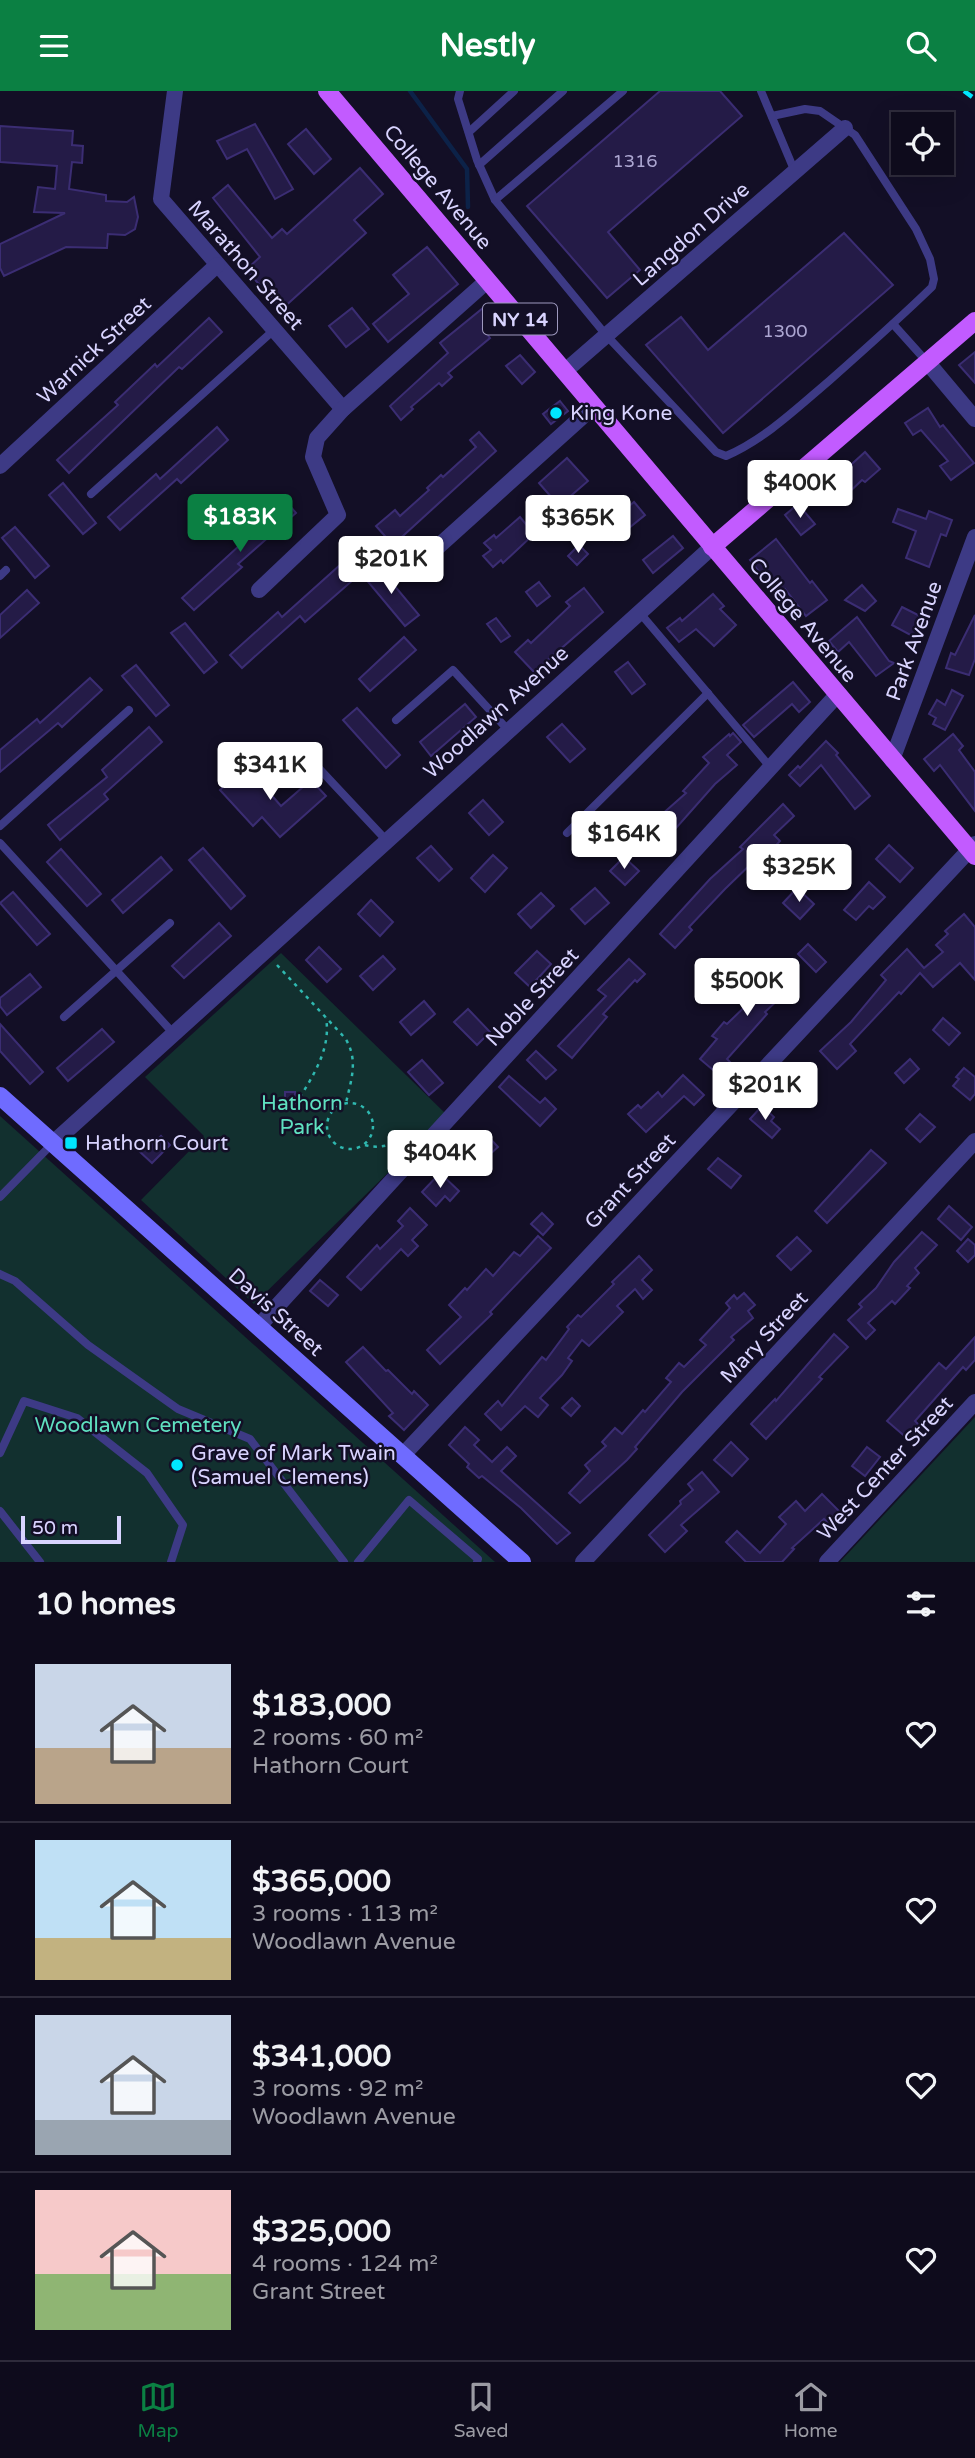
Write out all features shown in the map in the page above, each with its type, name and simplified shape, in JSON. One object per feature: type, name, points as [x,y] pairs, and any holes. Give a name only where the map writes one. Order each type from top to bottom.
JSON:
[{"type":"main road","name":"College Avenue","points":[[327,91],[892,760],[973,850]]},
{"type":"main road","name":"Woodlawn Avenue","points":[[712,547],[975,321]]},
{"type":"street","name":"Marathon Street","points":[[175,91],[161,199],[343,409]]},
{"type":"street","name":"Langdon Drive","points":[[564,372],[845,128]]},
{"type":"street","name":"Warnick Street","points":[[0,466],[217,265]]},
{"type":"street","points":[[259,590],[338,515],[313,457],[317,438],[343,409],[487,281]]},
{"type":"street","points":[[928,363],[975,419]]},
{"type":"street","points":[[411,571],[593,407]]},
{"type":"street","name":"Park Avenue","points":[[892,760],[975,537]]},
{"type":"street","name":"Woodlawn Avenue","points":[[53,1143],[712,547]]},
{"type":"street","name":"Noble Street","points":[[258,1327],[837,695]]},
{"type":"street","name":"Grant Street","points":[[403,1455],[973,850]]},
{"type":"street","name":"Davis Street","points":[[0,1096],[522,1562]]},
{"type":"street","name":"Mary Street","points":[[583,1562],[975,1141]]},
{"type":"street","name":"West Center Street","points":[[827,1562],[975,1402]]},
{"type":"lane","points":[[460,91],[458,99],[479,165],[495,200],[606,335],[716,452],[726,456],[757,440],[785,419],[893,324],[932,287],[934,279],[930,259],[916,229],[860,141],[820,111],[805,109],[772,116]]},
{"type":"lane","points":[[469,132],[514,91]]},
{"type":"lane","points":[[479,165],[563,91]]},
{"type":"lane","points":[[495,200],[622,91]]},
{"type":"lane","points":[[761,91],[794,172]]},
{"type":"lane","points":[[893,324],[928,363]]},
{"type":"lane","points":[[91,494],[274,330]]},
{"type":"lane","points":[[640,613],[771,768]]},
{"type":"lane","points":[[396,720],[453,670],[509,731]]},
{"type":"lane","points":[[567,833],[708,693]]},
{"type":"lane","points":[[0,826],[129,710]]},
{"type":"lane","points":[[267,756],[290,782],[313,762],[387,841]]},
{"type":"lane","points":[[0,843],[174,1034]]},
{"type":"lane","points":[[64,1017],[170,923]]},
{"type":"lane","points":[[0,1197],[53,1143]]},
{"type":"lane","points":[[0,1273],[15,1281],[88,1345],[178,1409],[250,1439],[344,1562]]},
{"type":"lane","points":[[0,1453],[24,1401],[77,1417],[147,1473],[183,1525],[172,1562]]},
{"type":"lane","points":[[358,1562],[408,1500],[478,1559],[477,1562]]},
{"type":"lane","points":[[0,1511],[40,1562]]},
{"type":"path","points":[[277,965],[352,1049],[353,1077],[346,1103]]},
{"type":"path","points":[[300,1097],[321,1059],[328,1032],[326,1018]]},
{"type":"path","points":[[346,1103],[361,1106],[371,1117],[372,1132],[364,1144],[349,1149],[335,1144],[327,1124],[333,1110],[346,1103]]},
{"type":"path","points":[[364,1144],[378,1149],[422,1127]]},
{"type":"green space","name":"Hathorn Park","points":[[281,953],[447,1115],[254,1304],[141,1200],[204,1136],[145,1077]]},
{"type":"green space","name":"Woodlawn Cemetery","points":[[0,1116],[495,1562],[0,1562]]},
{"type":"green space","points":[[975,1417],[975,1562],[840,1562]]},
{"type":"building","points":[[660,91],[720,91],[742,116],[608,232],[640,270],[607,298],[527,206]]},
{"type":"building","points":[[255,124],[293,189],[275,199],[247,149],[227,159],[217,141]]},
{"type":"building","points":[[0,126],[73,131],[72,145],[83,146],[82,163],[72,162],[69,189],[106,195],[106,201],[127,202],[134,197],[138,217],[135,229],[125,235],[108,234],[107,248],[66,247],[4,276],[0,268],[0,244],[65,213],[34,212],[38,187],[55,189],[57,166],[0,162]]},
{"type":"building","points":[[306,129],[331,159],[314,174],[288,144]]},
{"type":"building","points":[[360,168],[383,194],[354,220],[366,233],[282,309],[246,270],[260,257],[213,198],[228,185],[272,238],[282,229],[287,234]]},
{"type":"building","points":[[844,233],[893,285],[723,433],[646,345],[681,317],[708,350]]},
{"type":"building","points":[[427,247],[458,284],[388,342],[373,324],[409,294],[393,275]]},
{"type":"building","points":[[352,308],[369,329],[346,347],[329,326]]},
{"type":"building","points":[[483,308],[493,321],[483,329],[490,338],[448,373],[452,377],[442,386],[439,383],[411,407],[413,409],[401,420],[390,406],[448,353],[440,343]]},
{"type":"building","points":[[209,318],[222,332],[182,369],[179,367],[69,473],[57,460],[118,405],[115,402],[155,364],[157,367]]},
{"type":"building","points":[[975,352],[975,383],[959,365]]},
{"type":"building","points":[[520,355],[535,372],[522,384],[506,366]]},
{"type":"building","name":"King Kone","points":[[560,401],[568,411],[551,424],[543,414]]},
{"type":"building","points":[[928,408],[940,427],[943,425],[974,463],[951,480],[940,466],[948,461],[921,430],[913,435],[905,423]]},
{"type":"building","points":[[217,427],[228,440],[181,483],[177,479],[120,530],[108,517],[156,474],[160,479]]},
{"type":"building","points":[[479,432],[496,451],[393,545],[376,526],[395,510],[400,516],[429,490],[427,488],[441,475],[443,477],[476,447],[470,440]]},
{"type":"building","points":[[865,452],[880,469],[865,482],[862,480],[843,498],[827,481],[840,469],[843,472]]},
{"type":"building","points":[[567,458],[588,481],[559,506],[539,483]]},
{"type":"building","points":[[63,483],[96,523],[83,534],[49,495]]},
{"type":"building","points":[[284,499],[296,513],[238,564],[242,567],[194,610],[182,598],[240,545],[236,541]]},
{"type":"building","points":[[634,502],[645,515],[614,540],[604,527]]},
{"type":"building","points":[[798,504],[815,524],[801,535],[785,515]]},
{"type":"building","points":[[898,509],[926,519],[929,511],[952,520],[946,536],[941,534],[929,567],[906,558],[916,531],[893,522]]},
{"type":"building","points":[[520,517],[534,534],[503,563],[501,560],[493,567],[483,556],[491,550],[484,543],[494,535],[496,538]]},
{"type":"building","points":[[15,527],[49,566],[35,578],[2,538]]},
{"type":"building","points":[[673,536],[683,548],[653,573],[643,560]]},
{"type":"building","points":[[776,539],[810,583],[812,581],[827,600],[806,616],[785,589],[783,591],[765,570],[761,574],[750,560]]},
{"type":"building","points":[[579,545],[588,554],[577,565],[568,556]]},
{"type":"building","points":[[340,565],[353,580],[305,622],[300,616],[242,668],[230,655],[278,612],[282,617]]},
{"type":"building","points":[[378,566],[419,615],[405,626],[364,577]]},
{"type":"building","points":[[539,582],[550,596],[537,606],[526,592]]},
{"type":"building","points":[[862,585],[876,601],[865,611],[845,600]]},
{"type":"building","points":[[584,588],[603,612],[534,672],[515,652],[528,640],[531,643],[570,606],[566,602]]},
{"type":"building","points":[[27,590],[39,603],[0,638],[0,615]]},
{"type":"building","points":[[713,594],[724,606],[720,609],[736,625],[714,646],[696,629],[679,642],[667,628],[680,618],[682,621]]},
{"type":"building","points":[[902,607],[926,619],[916,638],[892,625]]},
{"type":"building","points":[[975,615],[975,659],[969,675],[946,668],[951,653],[955,655]]},
{"type":"building","points":[[857,617],[889,661],[894,663],[876,676],[849,642],[838,652],[829,641]]},
{"type":"building","points":[[496,618],[510,636],[501,642],[487,624]]},
{"type":"building","points":[[185,623],[217,662],[204,673],[171,633]]},
{"type":"building","points":[[404,637],[416,650],[370,691],[359,679]]},
{"type":"building","points":[[628,662],[645,684],[632,694],[615,672]]},
{"type":"building","points":[[136,665],[169,705],[156,716],[122,676]]},
{"type":"building","points":[[90,678],[102,690],[62,727],[58,723],[0,772],[0,750],[37,719],[40,723]]},
{"type":"building","points":[[793,682],[810,702],[799,712],[792,704],[754,737],[743,725]]},
{"type":"building","points":[[952,690],[963,696],[945,730],[933,724],[936,718],[929,714],[937,700],[945,705]]},
{"type":"building","points":[[465,704],[476,717],[431,756],[420,742]]},
{"type":"building","points":[[357,708],[400,755],[386,768],[343,720]]},
{"type":"building","points":[[562,724],[585,749],[570,762],[547,737]]},
{"type":"building","points":[[149,727],[162,742],[104,794],[108,799],[60,840],[48,825],[107,777],[102,770]]},
{"type":"building","points":[[733,733],[741,742],[727,755],[737,765],[715,784],[654,853],[641,843],[662,818],[660,816],[686,793],[683,791],[709,763],[703,757]]},
{"type":"building","points":[[953,734],[963,746],[959,750],[975,772],[975,811],[940,765],[934,771],[924,759]]},
{"type":"building","points":[[826,741],[870,796],[855,809],[821,765],[800,786],[789,775],[798,766],[800,768]]},
{"type":"building","points":[[246,766],[281,806],[311,780],[326,796],[280,837],[262,817],[253,826],[220,790]]},
{"type":"building","points":[[483,800],[503,822],[489,835],[469,813]]},
{"type":"building","points":[[783,804],[794,816],[774,835],[780,841],[759,864],[755,860],[725,889],[689,927],[692,930],[675,948],[660,934]]},
{"type":"building","points":[[889,845],[913,868],[900,882],[876,859]]},
{"type":"building","points":[[431,846],[452,869],[439,881],[417,858]]},
{"type":"building","points":[[203,848],[245,896],[231,909],[189,860]]},
{"type":"building","points":[[61,849],[101,894],[87,906],[47,862]]},
{"type":"building","points":[[493,855],[507,868],[485,892],[471,878]]},
{"type":"building","points":[[161,857],[172,870],[123,913],[112,900]]},
{"type":"building","points":[[624,857],[639,871],[625,885],[610,871]]},
{"type":"building","points":[[869,882],[885,897],[873,909],[869,906],[856,920],[844,910]]},
{"type":"building","points":[[595,888],[609,903],[585,924],[571,909]]},
{"type":"building","points":[[797,888],[814,904],[800,919],[783,903]]},
{"type":"building","points":[[13,892],[50,934],[37,945],[0,903]]},
{"type":"building","points":[[541,893],[554,906],[531,928],[518,914]]},
{"type":"building","points":[[371,900],[393,922],[380,936],[358,914]]},
{"type":"building","points":[[964,914],[975,927],[975,980],[960,963],[933,987],[920,973],[850,1044],[856,1051],[837,1069],[820,1051],[851,1022],[886,980],[881,975],[907,949],[924,968],[943,952],[936,945],[948,934],[945,931]]},
{"type":"building","points":[[219,923],[231,936],[184,978],[172,966]]},
{"type":"building","points":[[808,944],[826,962],[816,972],[798,954]]},
{"type":"building","points":[[319,947],[341,969],[327,982],[306,960]]},
{"type":"building","points":[[537,951],[551,964],[530,987],[515,973]]},
{"type":"building","points":[[383,956],[395,969],[373,990],[360,976]]},
{"type":"building","points":[[629,959],[645,974],[637,982],[635,980],[603,1014],[607,1017],[572,1058],[558,1046],[606,996],[598,990]]},
{"type":"building","points":[[774,960],[796,983],[765,1012],[767,1014],[727,1059],[730,1062],[719,1075],[700,1059],[717,1039],[712,1036],[724,1022],[727,1024],[761,991],[756,985],[770,972],[765,968]]},
{"type":"building","points":[[30,974],[41,987],[7,1015],[0,1006],[0,998]]},
{"type":"building","points":[[424,1001],[435,1014],[411,1035],[400,1022]]},
{"type":"building","points":[[468,1009],[490,1032],[477,1045],[454,1022]]},
{"type":"building","points":[[943,1018],[960,1033],[949,1045],[933,1030]]},
{"type":"building","points":[[0,1024],[43,1072],[30,1084],[0,1051]]},
{"type":"building","points":[[102,1029],[114,1042],[68,1081],[57,1068]]},
{"type":"building","points":[[536,1051],[556,1070],[546,1079],[527,1060]]},
{"type":"building","points":[[910,1059],[919,1069],[904,1083],[895,1073]]},
{"type":"building","points":[[422,1060],[443,1083],[429,1095],[408,1072]]},
{"type":"building","points":[[964,1068],[975,1077],[975,1094],[970,1100],[953,1086],[959,1079],[956,1077]]},
{"type":"building","points":[[683,1075],[704,1095],[694,1105],[684,1096],[646,1132],[628,1114],[638,1105],[641,1108],[658,1092],[662,1097]]},
{"type":"building","points":[[509,1076],[540,1103],[545,1098],[556,1109],[540,1126],[499,1087]]},
{"type":"building","points":[[285,1092],[295,1092],[295,1103],[285,1103]]},
{"type":"building","points":[[762,1106],[774,1117],[771,1121],[780,1129],[772,1138],[750,1119]]},
{"type":"building","points":[[920,1114],[935,1127],[920,1142],[906,1129]]},
{"type":"building","points":[[484,1132],[498,1147],[468,1174],[457,1162]]},
{"type":"building","points":[[161,1136],[170,1145],[152,1163],[139,1151],[152,1138],[156,1141]]},
{"type":"building","points":[[871,1150],[886,1163],[827,1223],[815,1211]]},
{"type":"building","points":[[718,1158],[741,1176],[731,1188],[708,1169]]},
{"type":"building","points":[[440,1173],[459,1191],[450,1201],[445,1196],[436,1206],[422,1192]]},
{"type":"building","points":[[949,1206],[972,1227],[961,1240],[938,1219]]},
{"type":"building","points":[[410,1208],[427,1225],[412,1240],[418,1246],[408,1256],[401,1249],[361,1290],[347,1277],[377,1245],[380,1249],[403,1226],[398,1221]]},
{"type":"building","points":[[542,1213],[553,1224],[543,1235],[531,1224]]},
{"type":"building","points":[[922,1232],[937,1245],[915,1268],[919,1273],[907,1286],[910,1288],[895,1304],[892,1301],[868,1323],[875,1330],[866,1339],[848,1320],[862,1307],[859,1304],[876,1288],[894,1262]]},
{"type":"building","points":[[538,1236],[551,1248],[490,1312],[492,1314],[440,1364],[427,1350],[461,1317],[449,1305],[486,1269],[493,1276],[514,1252],[520,1256]]},
{"type":"building","points":[[797,1237],[811,1251],[791,1270],[777,1256]]},
{"type":"building","points":[[968,1239],[975,1245],[975,1255],[968,1262],[957,1251]]},
{"type":"building","points":[[639,1256],[652,1270],[642,1280],[652,1290],[643,1299],[635,1289],[617,1306],[623,1312],[589,1346],[582,1340],[568,1358],[572,1361],[562,1375],[540,1398],[548,1405],[538,1417],[525,1406],[501,1430],[485,1414],[498,1401],[502,1406],[542,1357],[546,1360],[569,1329],[567,1327],[578,1315],[581,1317]]},
{"type":"building","points":[[320,1280],[338,1295],[328,1306],[310,1291]]},
{"type":"building","points":[[744,1293],[755,1305],[748,1311],[753,1318],[731,1337],[734,1340],[682,1392],[627,1460],[580,1503],[569,1493],[590,1471],[585,1465],[606,1446],[602,1442],[615,1428],[622,1434],[643,1410],[645,1412],[671,1382],[666,1378],[679,1363],[684,1367],[706,1345],[700,1340],[730,1308],[726,1303],[734,1295],[737,1299]]},
{"type":"building","points":[[834,1334],[848,1347],[766,1439],[751,1424],[775,1399],[776,1401]]},
{"type":"building","points":[[975,1337],[975,1360],[966,1370],[963,1367],[915,1421],[920,1426],[908,1439],[887,1421],[939,1363],[946,1369]]},
{"type":"building","points":[[363,1347],[386,1371],[428,1405],[404,1430],[389,1416],[393,1413],[346,1362]]},
{"type":"building","points":[[572,1398],[580,1406],[571,1416],[562,1408]]},
{"type":"building","points":[[465,1427],[479,1440],[474,1445],[492,1462],[507,1447],[516,1456],[501,1471],[570,1533],[557,1544],[521,1508],[467,1467],[469,1464],[449,1445]]},
{"type":"building","points":[[731,1442],[748,1459],[732,1476],[714,1460]]},
{"type":"building","points":[[867,1447],[880,1457],[865,1476],[852,1466]]},
{"type":"building","points":[[702,1472],[719,1492],[681,1525],[687,1531],[665,1552],[649,1535],[693,1490],[688,1484]]},
{"type":"building","points":[[822,1494],[839,1511],[828,1523],[824,1519],[792,1548],[794,1549],[782,1562],[746,1562],[726,1542],[737,1531],[760,1553],[786,1524],[779,1517],[796,1501],[805,1511]]},
{"type":"waterway","points":[[410,91],[467,169],[468,207]]},
{"type":"railway","points":[[964,91],[975,99]]},
{"type":"place","name":"King Kone","points":[[556,413]]},
{"type":"place","name":"Hathorn Court","points":[[71,1143]]},
{"type":"place","name":"Grave of Mark Twain (Samuel Clemens)","points":[[177,1465]]}]
